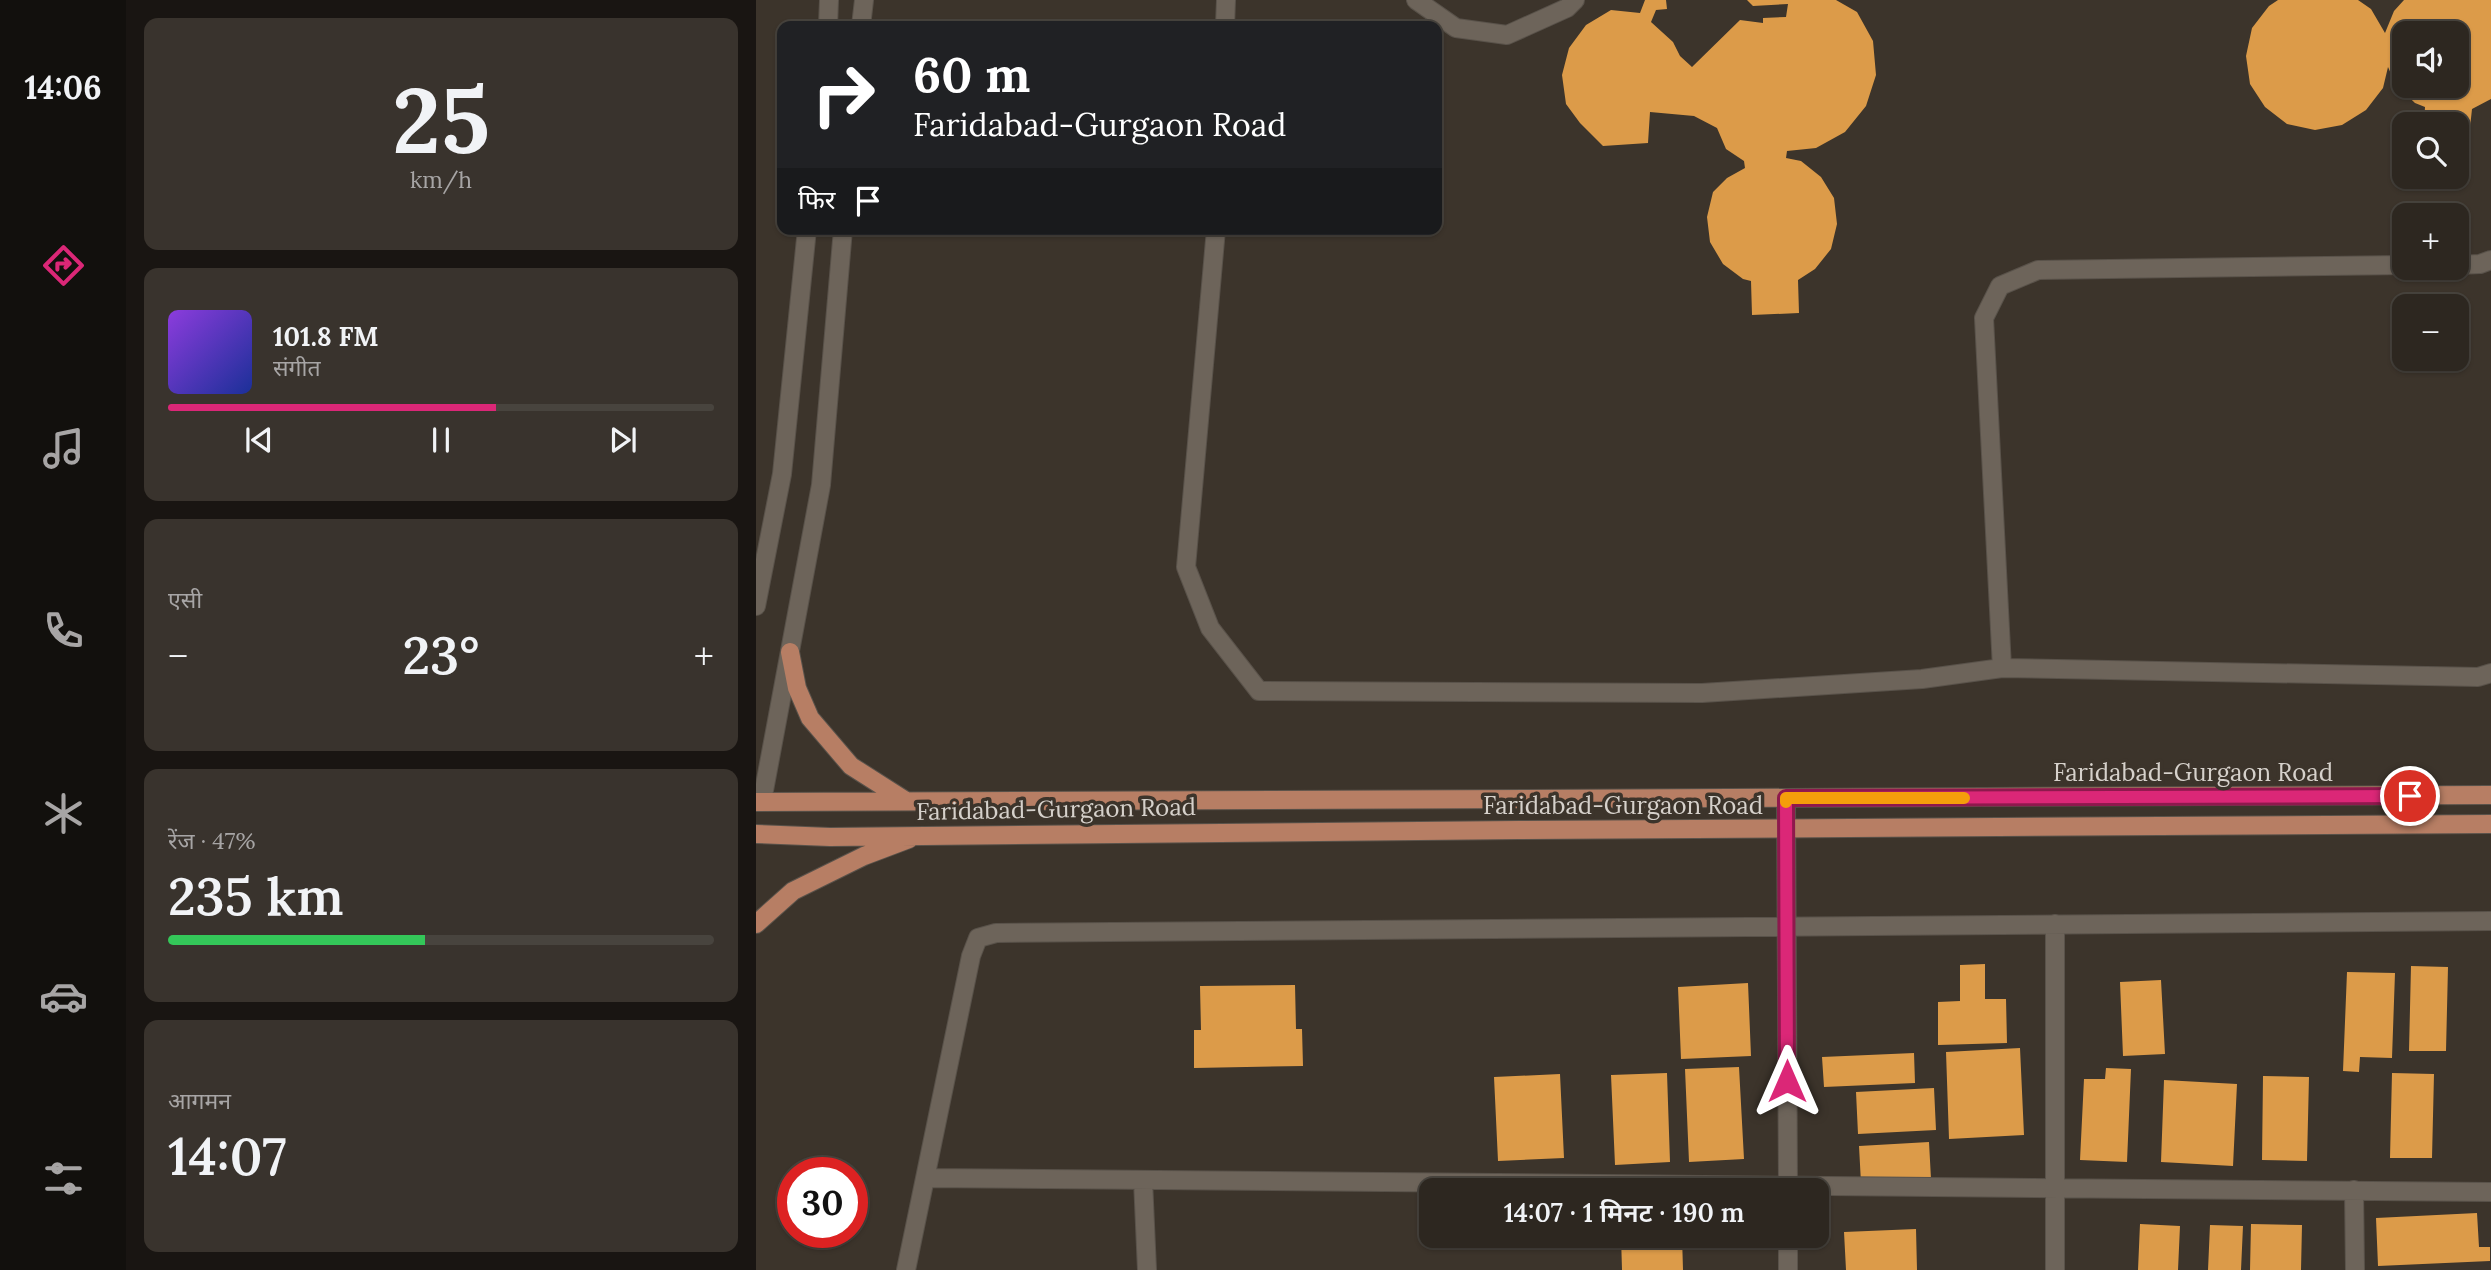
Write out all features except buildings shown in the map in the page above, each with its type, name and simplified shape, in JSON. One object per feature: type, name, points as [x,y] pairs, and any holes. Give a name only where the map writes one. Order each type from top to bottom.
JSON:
[{"type":"main road","points":[[790,652],[797,688],[810,718],[851,766],[906,801]]},
{"type":"main road","name":"Faridabad-Gurgaon Road","points":[[2491,795],[759,802],[756,833],[830,836],[2491,824]]},
{"type":"main road","points":[[756,924],[793,891],[864,856],[923,834]]},
{"type":"street","points":[[828,21],[830,0]]},
{"type":"street","points":[[862,21],[864,0]]},
{"type":"street","points":[[1226,0],[1226,21]]},
{"type":"street","points":[[1416,0],[1456,28],[1507,35],[1567,8],[1575,0]]},
{"type":"street","points":[[756,606],[782,474],[806,235]]},
{"type":"street","points":[[759,802],[821,485],[843,235]]},
{"type":"street","points":[[1215,235],[1186,567],[1210,628],[1259,691],[1702,693],[1922,679],[2002,668],[2478,677],[2491,673]]},
{"type":"street","points":[[2469,264],[2491,260]]},
{"type":"street","points":[[2002,668],[1983,318],[2000,286],[2038,270],[2392,265]]},
{"type":"street","points":[[1786,798],[1787,1178]]},
{"type":"street","points":[[906,1270],[971,956],[978,938],[996,933],[2491,921]]},
{"type":"street","points":[[2055,924],[2055,1270]]},
{"type":"street","points":[[926,1178],[1419,1183]]},
{"type":"street","points":[[1143,1180],[1147,1270]]},
{"type":"street","points":[[1829,1187],[2491,1192]]},
{"type":"street","points":[[2354,1190],[2356,1270]]},
{"type":"street","points":[[1788,1248],[1788,1270]]},
{"type":"slow traffic","points":[[1786,802],[1786,798],[1964,798]]},
{"type":"route","points":[[1787,1081],[1786,798],[2410,796]]}]
